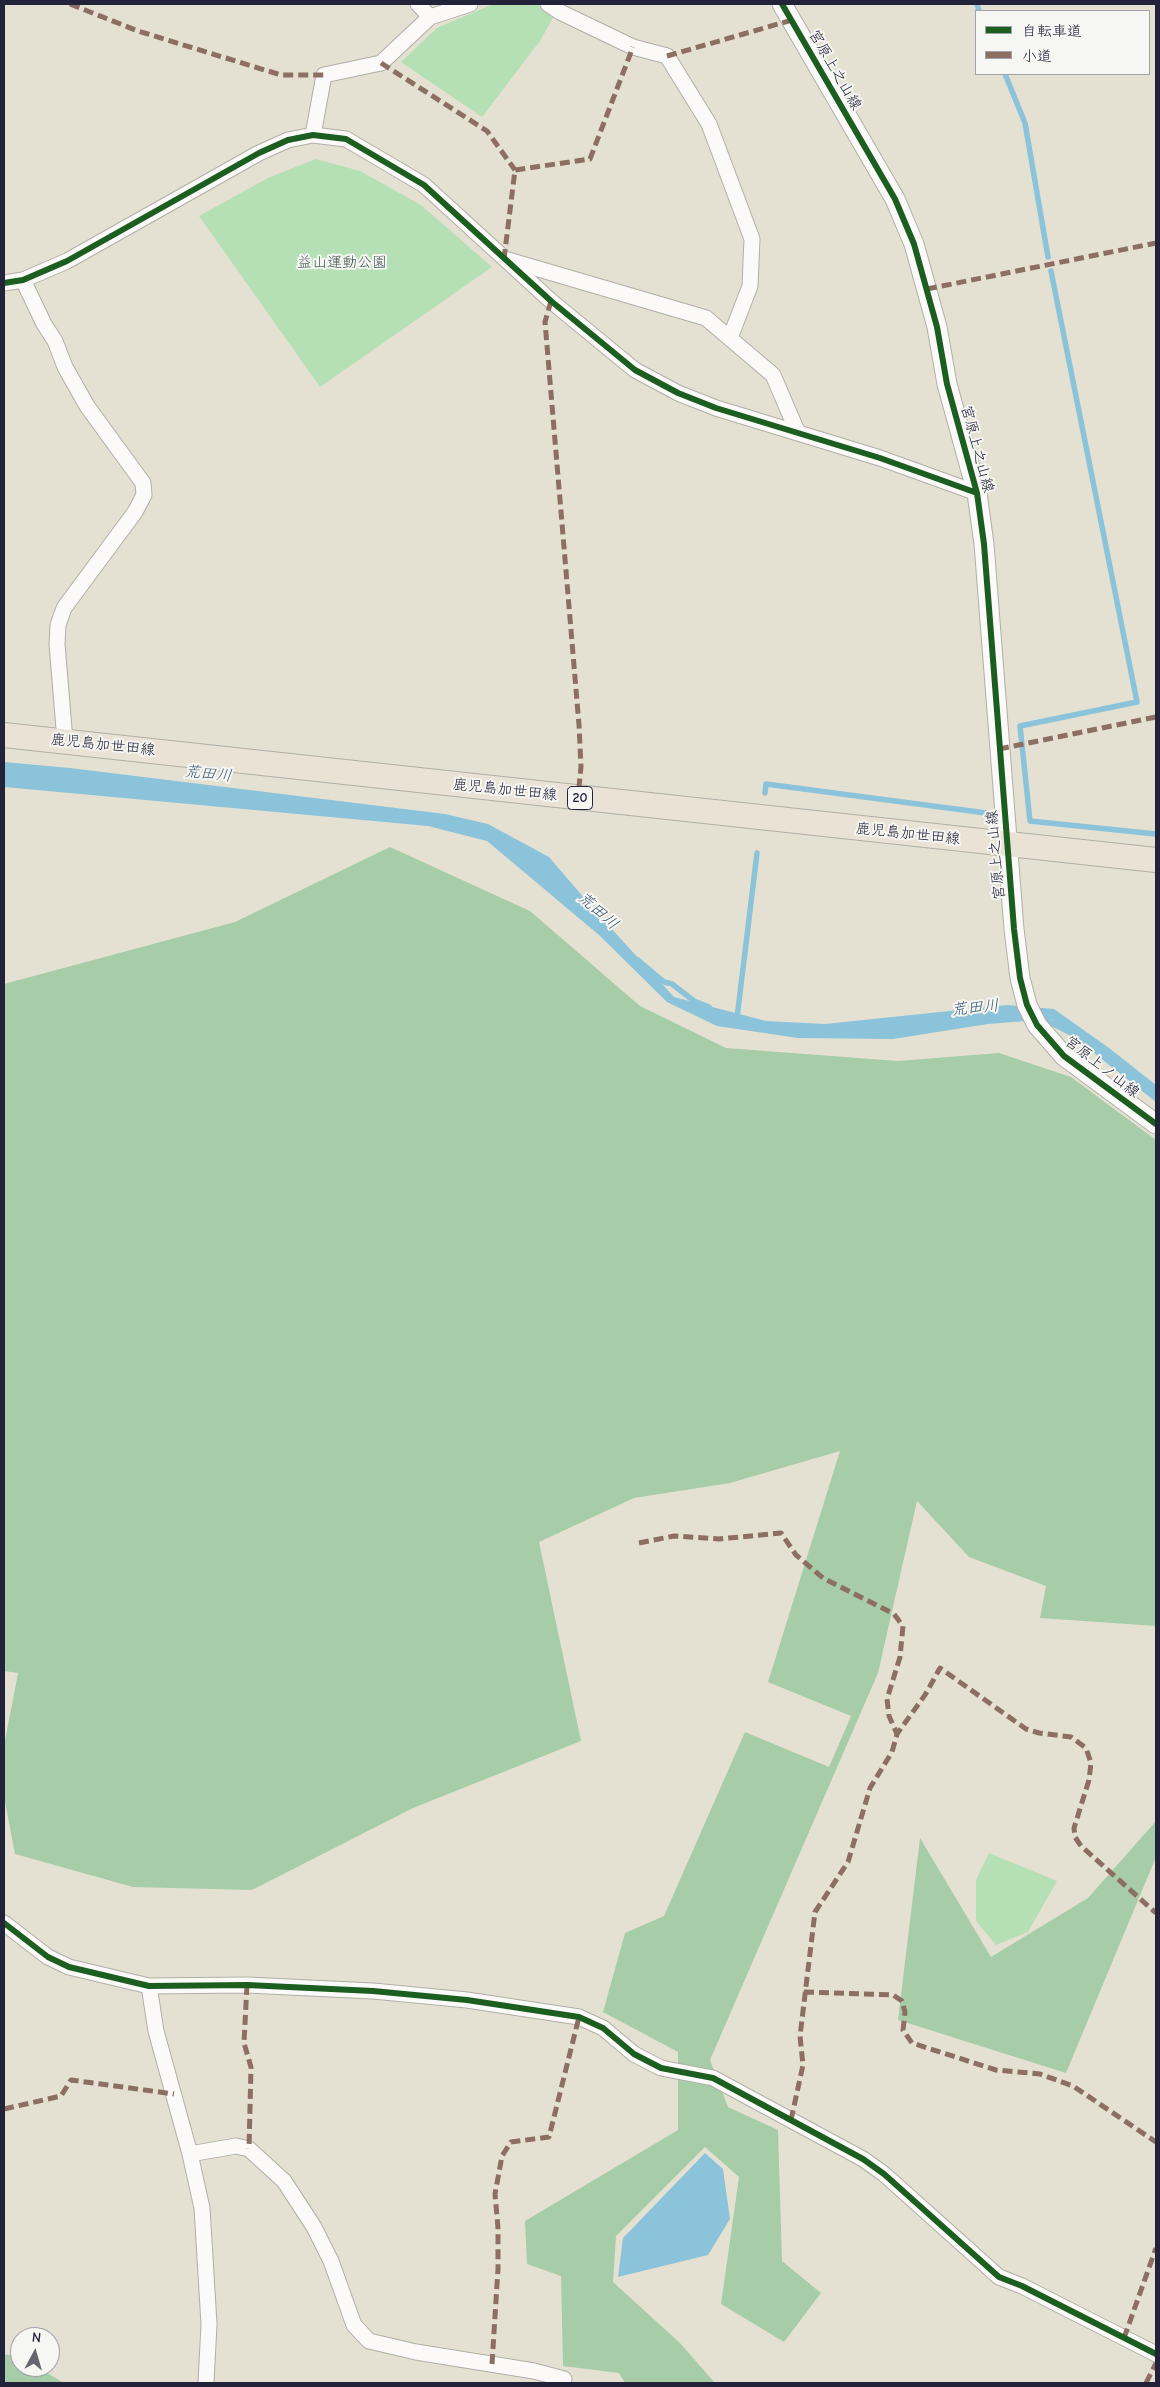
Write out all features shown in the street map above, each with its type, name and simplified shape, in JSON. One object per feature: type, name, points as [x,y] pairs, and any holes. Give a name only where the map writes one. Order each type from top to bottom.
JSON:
[{"type":"main road","name":"鹿児島加世田線","points":[[4,735],[1156,860]]},
{"type":"street","points":[[418,4],[430,18]]},
{"type":"street","points":[[313,135],[324,75],[381,63],[430,18],[470,4]]},
{"type":"street","points":[[548,4],[560,12],[633,47],[666,56],[709,124],[752,240],[750,286],[730,338]]},
{"type":"street","name":"宮原上之山線","points":[[782,4],[895,200],[914,244],[938,327],[947,384],[977,493],[984,544],[999,749],[1020,978],[1027,1005],[1037,1025]]},
{"type":"street","points":[[4,283],[23,280],[67,261],[259,153],[288,140],[313,135],[346,139],[424,185],[504,259],[634,370],[678,393],[716,408],[797,432],[977,493]]},
{"type":"street","points":[[504,259],[706,318],[773,375],[797,432]]},
{"type":"street","points":[[23,280],[44,324],[55,341],[65,368],[87,406],[143,483],[144,494],[135,512],[64,608],[58,625],[65,741]]},
{"type":"street","name":"宮原上ノ山線","points":[[1037,1025],[1064,1056],[1156,1124]]},
{"type":"street","points":[[4,1923],[48,1958],[69,1967],[149,1986],[246,1985],[373,1991],[467,2000],[579,2017],[603,2028],[640,2058],[661,2068],[713,2078],[862,2159],[884,2174],[998,2277],[1022,2286],[1156,2354]]},
{"type":"street","points":[[149,1986],[156,2031],[190,2154],[202,2208],[207,2258],[209,2324],[206,2383]]},
{"type":"street","points":[[190,2154],[236,2146],[249,2149],[284,2181],[314,2227],[331,2261],[354,2325],[369,2341],[416,2352],[534,2371],[564,2379],[563,2383]]},
{"type":"green space","points":[[493,4],[537,4],[554,16],[540,41],[482,117],[401,62],[437,28]]},
{"type":"green space","name":"益山運動公園","points":[[316,159],[360,171],[421,205],[492,267],[320,387],[199,216],[268,178]]},
{"type":"green space","points":[[390,847],[530,911],[640,1006],[726,1048],[898,1061],[999,1053],[1071,1077],[1156,1140],[1156,1626],[1040,1618],[1046,1586],[969,1557],[917,1501],[878,1673],[710,2060],[728,2107],[778,2130],[782,2261],[821,2293],[784,2342],[721,2304],[739,2177],[705,2147],[616,2236],[613,2282],[680,2343],[715,2383],[625,2383],[619,2373],[563,2366],[561,2276],[527,2264],[525,2221],[678,2130],[678,2052],[603,2012],[625,1933],[664,1916],[745,1732],[829,1767],[851,1716],[768,1682],[840,1451],[730,1483],[634,1498],[539,1542],[581,1741],[413,1808],[252,1890],[133,1887],[15,1854],[4,1796],[4,1746],[18,1673],[4,1671],[4,984],[235,922]]},
{"type":"green space","points":[[1156,1821],[1156,1857],[1066,2073],[898,2020],[920,1838],[991,1957],[1088,1898]]},
{"type":"green space","points":[[989,1853],[1057,1881],[1028,1932],[996,1945],[976,1921],[976,1880]]},
{"type":"green space","points":[[4,2354],[10,2355],[10,2377],[54,2377],[64,2383],[4,2383]]},
{"type":"water","points":[[4,762],[70,768],[445,814],[488,824],[549,857],[674,997],[766,1021],[825,1024],[1007,1005],[1054,1009],[1109,1048],[1156,1085],[1156,1102],[1051,1019],[988,1024],[893,1039],[798,1038],[717,1026],[667,1002],[599,935],[487,841],[428,826],[4,787]]},
{"type":"water","points":[[705,2153],[723,2169],[730,2219],[708,2255],[618,2277],[623,2238]]},
{"type":"waterway","points":[[977,4],[979,10]]},
{"type":"waterway","points":[[1005,75],[1025,123],[1048,257]]},
{"type":"waterway","points":[[1051,271],[1137,702],[1020,726],[1030,821],[1156,834]]},
{"type":"waterway","points":[[765,793],[766,784],[986,813]]},
{"type":"waterway","points":[[737,1018],[757,853]]},
{"type":"waterway","name":"荒田川","points":[[638,960],[664,982],[672,984],[694,1001],[709,1007]]},
{"type":"waterway","name":"荒田川","points":[[1040,1021],[1048,1021],[1071,1033]]},
{"type":"marked path","points":[[70,4],[138,31],[281,75],[324,75]]},
{"type":"marked path","points":[[667,56],[792,20]]},
{"type":"marked path","points":[[504,259],[515,170],[590,159],[633,47]]},
{"type":"marked path","points":[[381,63],[487,131],[515,170]]},
{"type":"marked path","points":[[927,289],[1156,243]]},
{"type":"marked path","points":[[551,301],[545,322],[579,725],[581,767],[578,797]]},
{"type":"marked path","points":[[999,749],[1156,717]]},
{"type":"marked path","points":[[639,1543],[674,1536],[719,1539],[781,1533],[796,1555],[823,1578],[894,1614],[903,1626],[900,1657],[887,1699],[889,1716],[897,1734]]},
{"type":"marked path","points":[[791,2120],[803,2065],[800,2036],[815,1912],[848,1862],[870,1788],[892,1752],[897,1734],[925,1695],[940,1668],[1026,1729],[1039,1733],[1071,1737],[1086,1748],[1091,1763],[1089,1780],[1074,1828],[1075,1837],[1081,1846],[1156,1913]]},
{"type":"marked path","points":[[247,1985],[244,2043],[251,2067],[249,2149]]},
{"type":"marked path","points":[[804,1992],[893,1995],[902,2001],[905,2012],[903,2030],[912,2043],[996,2070],[1040,2074],[1073,2086],[1156,2142]]},
{"type":"marked path","points":[[492,2364],[498,2269],[498,2228],[495,2194],[502,2156],[511,2142],[549,2137],[579,2017]]},
{"type":"marked path","points":[[4,2109],[61,2096],[71,2080],[174,2094]]},
{"type":"marked path","points":[[1124,2338],[1156,2248]]},
{"type":"marked path","points":[[1146,2383],[1156,2363]]},
{"type":"cycle path","points":[[782,4],[895,199],[914,244],[937,327],[947,384],[977,493],[984,544],[1014,929],[1020,978],[1027,1005],[1037,1025],[1064,1056],[1156,1124]]},
{"type":"cycle path","points":[[4,283],[23,280],[67,261],[259,153],[288,140],[313,135],[346,139],[424,185],[551,301],[635,370],[678,393],[716,408],[880,458],[977,493]]},
{"type":"cycle path","points":[[4,1923],[48,1957],[69,1967],[149,1986],[247,1985],[373,1991],[467,2000],[579,2017],[603,2028],[634,2054],[661,2068],[713,2078],[863,2159],[884,2174],[999,2277],[1022,2286],[1156,2354]]}]
